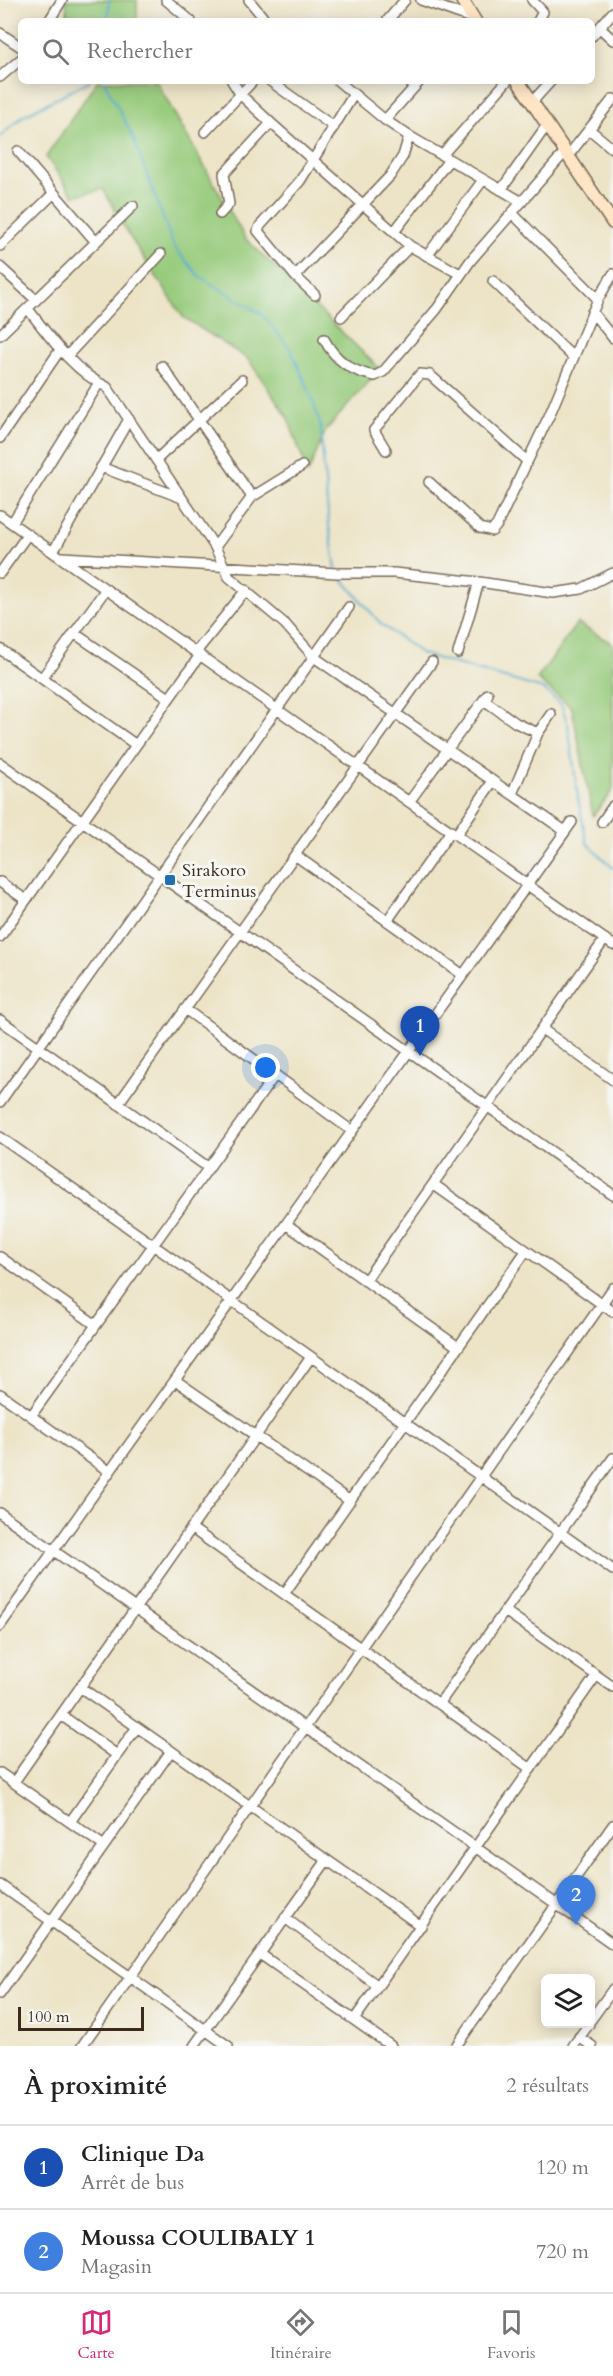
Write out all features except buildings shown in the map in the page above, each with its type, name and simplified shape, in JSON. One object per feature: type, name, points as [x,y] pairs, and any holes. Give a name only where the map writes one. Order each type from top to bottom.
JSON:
[{"type":"street","points":[[51,18],[62,0]]},
{"type":"street","points":[[166,0],[187,18]]},
{"type":"street","points":[[249,0],[264,18]]},
{"type":"street","points":[[390,18],[405,0]]},
{"type":"street","points":[[421,0],[469,18]]},
{"type":"street","points":[[462,0],[473,18]]},
{"type":"street","points":[[531,0],[543,12],[540,18]]},
{"type":"street","points":[[595,33],[613,12]]},
{"type":"street","points":[[600,28],[613,40]]},
{"type":"street","points":[[0,33],[18,45]]},
{"type":"street","points":[[0,77],[18,62]]},
{"type":"street","points":[[234,84],[241,94],[271,123],[410,246],[460,274]]},
{"type":"street","points":[[205,132],[250,84]]},
{"type":"street","points":[[274,84],[334,127]]},
{"type":"street","points":[[342,84],[385,120],[409,136],[522,202]]},
{"type":"street","points":[[385,120],[417,84]]},
{"type":"street","points":[[394,232],[445,157],[505,84]]},
{"type":"street","points":[[520,84],[613,223]]},
{"type":"street","points":[[532,102],[548,84]]},
{"type":"street","points":[[315,295],[295,276],[258,231],[300,181],[354,94]]},
{"type":"street","points":[[324,339],[330,351],[356,372],[375,376],[383,372],[436,309],[460,274],[613,99]]},
{"type":"street","points":[[220,214],[229,204],[224,174],[271,123]]},
{"type":"street","points":[[501,190],[547,125]]},
{"type":"street","points":[[589,129],[613,149]]},
{"type":"street","points":[[295,276],[390,176],[403,156],[409,136]]},
{"type":"street","points":[[18,151],[96,242]]},
{"type":"street","points":[[427,256],[483,180]]},
{"type":"street","points":[[0,246],[54,193]]},
{"type":"street","points":[[0,335],[133,206]]},
{"type":"street","points":[[512,213],[598,299]]},
{"type":"street","points":[[340,317],[410,246]]},
{"type":"street","points":[[0,438],[64,353],[161,254]]},
{"type":"street","points":[[0,267],[36,300]]},
{"type":"street","points":[[429,482],[480,528],[492,531],[527,461],[598,299],[613,274]]},
{"type":"street","points":[[493,281],[573,357]]},
{"type":"street","points":[[28,309],[64,353],[99,383],[107,387],[215,548],[229,577],[285,624],[314,657],[566,831]]},
{"type":"street","points":[[592,312],[613,338]]},
{"type":"street","points":[[162,366],[252,497]]},
{"type":"street","points":[[386,450],[374,430],[423,373],[430,375],[527,461]]},
{"type":"street","points":[[156,460],[242,380]]},
{"type":"street","points":[[12,523],[99,383]]},
{"type":"street","points":[[56,554],[129,419]]},
{"type":"street","points":[[215,548],[252,497],[302,466]]},
{"type":"street","points":[[101,467],[182,498]]},
{"type":"street","points":[[0,515],[609,942],[542,1029],[365,1281]]},
{"type":"street","points":[[0,573],[28,534]]},
{"type":"street","points":[[56,554],[224,567],[394,573],[553,593],[581,589],[613,573]]},
{"type":"street","points":[[458,653],[479,582]]},
{"type":"street","points":[[42,678],[106,589]]},
{"type":"street","points":[[0,937],[198,654],[246,590]]},
{"type":"street","points":[[0,1102],[349,607]]},
{"type":"street","points":[[74,633],[169,698]]},
{"type":"street","points":[[0,649],[136,745]]},
{"type":"street","points":[[118,1104],[432,662]]},
{"type":"street","points":[[409,802],[486,697],[516,723],[538,733]]},
{"type":"street","points":[[512,794],[538,733],[551,714]]},
{"type":"street","points":[[0,763],[613,1195]]},
{"type":"street","points":[[387,921],[493,781]]},
{"type":"street","points":[[602,822],[613,806]]},
{"type":"street","points":[[0,1626],[572,822]]},
{"type":"street","points":[[295,855],[463,975]]},
{"type":"street","points":[[0,882],[26,900]]},
{"type":"street","points":[[185,1010],[352,1131]]},
{"type":"street","points":[[0,1020],[209,1168]]},
{"type":"street","points":[[542,1029],[613,1080]]},
{"type":"street","points":[[31,1416],[275,1075]]},
{"type":"street","points":[[0,1137],[613,1570]]},
{"type":"street","points":[[433,1184],[613,1312]]},
{"type":"street","points":[[286,1224],[458,1347]]},
{"type":"street","points":[[284,1594],[526,1251]]},
{"type":"street","points":[[1,1261],[96,1325]]},
{"type":"street","points":[[82,2046],[613,1288]]},
{"type":"street","points":[[14,1782],[311,1357]]},
{"type":"street","points":[[175,1380],[350,1501]]},
{"type":"street","points":[[0,1394],[110,1472]]},
{"type":"street","points":[[439,1704],[613,1458]]},
{"type":"street","points":[[0,1513],[613,1944]]},
{"type":"street","points":[[191,1528],[531,1769]]},
{"type":"street","points":[[505,1611],[613,1688]]},
{"type":"street","points":[[354,2020],[596,1676]]},
{"type":"street","points":[[80,1687],[421,1926]]},
{"type":"street","points":[[61,1714],[117,1755]]},
{"type":"street","points":[[70,1822],[137,1727]]},
{"type":"street","points":[[0,1994],[171,1751]]},
{"type":"street","points":[[0,1773],[104,1846]]},
{"type":"street","points":[[456,2046],[613,1825]]},
{"type":"street","points":[[194,2046],[327,1860]]},
{"type":"street","points":[[0,1885],[228,2046]]},
{"type":"street","points":[[285,1918],[378,1986]]},
{"type":"street","points":[[260,1954],[391,2046]]},
{"type":"street","points":[[595,2015],[613,1989]]},
{"type":"street","points":[[573,2046],[586,2028]]},
{"type":"street","points":[[579,2037],[592,2046]]},
{"type":"green space","points":[[66,0],[137,0],[137,18],[68,18]]},
{"type":"green space","points":[[95,84],[158,84],[245,238],[380,369],[326,430],[308,473],[287,416],[248,359],[183,317],[128,234],[103,189],[74,196],[46,157]]},
{"type":"green space","points":[[577,623],[613,644],[613,790],[593,816],[572,708],[537,679]]},
{"type":"waterway","points":[[108,18],[109,0]]},
{"type":"waterway","points":[[0,137],[23,116],[83,84]]},
{"type":"waterway","points":[[106,84],[133,137],[174,247],[199,276],[263,315],[291,350],[309,390],[320,423],[329,526],[336,569]]},
{"type":"waterway","points":[[340,576],[381,624],[422,654],[543,689],[561,704],[568,725],[587,843],[613,868]]},
{"type":"place","name":"Sirakoro Terminus","points":[[170,880]]},
{"type":"place","name":"Clinique Da","points":[[420,1056]]},
{"type":"place","name":"Moussa COULIBALY 1","points":[[576,1925]]}]
